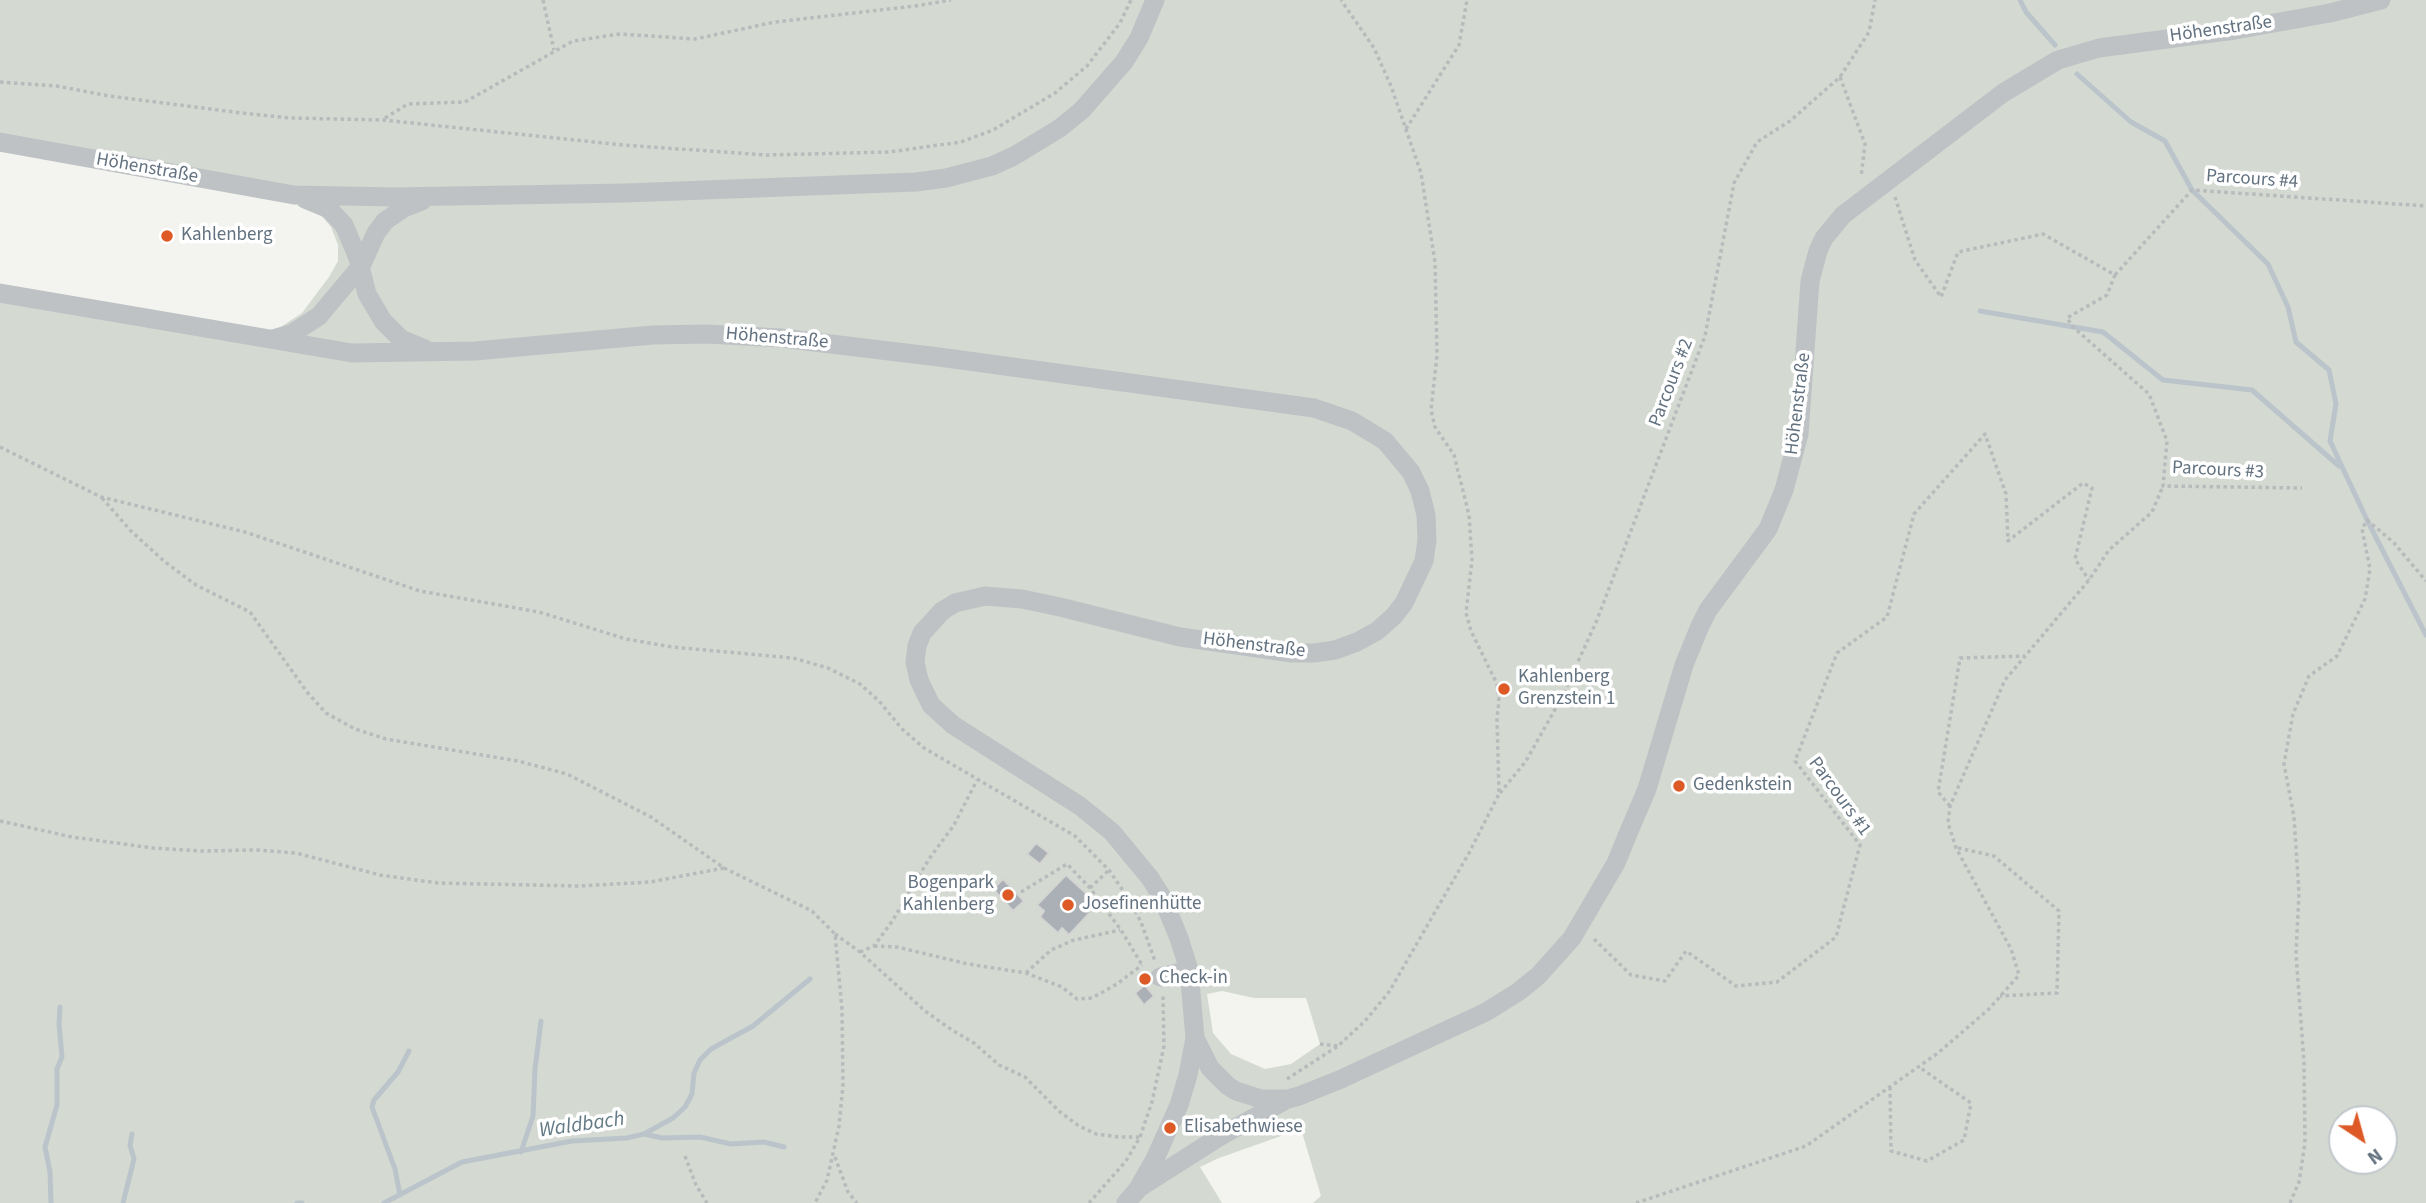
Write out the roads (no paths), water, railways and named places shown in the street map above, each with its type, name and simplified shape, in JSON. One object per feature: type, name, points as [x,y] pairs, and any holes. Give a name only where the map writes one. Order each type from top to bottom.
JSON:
[{"type":"street","name":"Höhenstraße","points":[[0,142],[294,195],[394,197],[883,185],[946,178],[1014,156],[1060,128],[1082,110],[1124,62],[1139,38],[1155,0]]},
{"type":"street","name":"Höhenstraße","points":[[1132,1196],[1219,1137],[1288,1099],[1316,1091],[1486,1012],[1538,976],[1558,956],[1580,927],[1616,863],[1647,789],[1684,665],[1700,625],[1708,610],[1768,529],[1784,490],[1798,433],[1810,281],[1824,238],[1833,226],[1858,203],[1944,137],[2019,82],[2048,65],[2078,53],[2107,46],[2235,30],[2330,13],[2381,0]]},
{"type":"street","name":"Höhenstraße","points":[[294,195],[319,204],[338,217],[351,236],[367,294],[388,328],[412,344],[425,349],[447,351]]},
{"type":"street","name":"Höhenstraße","points":[[271,340],[293,333],[318,316],[361,267],[376,233],[394,214],[422,201],[472,195]]},
{"type":"street","name":"Höhenstraße","points":[[0,293],[352,353],[475,351],[653,335],[707,334],[781,338],[1314,408],[1352,421],[1385,441],[1411,472],[1420,491],[1426,515],[1427,540],[1424,561],[1404,603],[1377,631],[1357,642],[1335,650],[1314,653],[1281,652],[1180,637],[1060,607],[1021,599],[985,596],[962,600],[942,611],[922,633],[917,646],[915,662],[919,680],[931,705],[940,715],[1080,806],[1112,832],[1138,860],[1162,897],[1179,938],[1189,970],[1195,1038],[1202,1055],[1219,1078],[1236,1091],[1261,1099],[1288,1099]]},
{"type":"street","points":[[1160,977],[1189,970]]},
{"type":"street","name":"Höhenstraße","points":[[1132,1196],[1155,1159],[1180,1105],[1195,1038]]},
{"type":"waterway","points":[[2020,0],[2026,12],[2055,45]]},
{"type":"waterway","points":[[2077,74],[2131,122],[2165,141],[2192,190],[2268,264],[2288,307],[2296,342],[2329,370],[2336,404],[2330,441],[2426,635]]},
{"type":"waterway","points":[[1980,311],[2103,332],[2163,380],[2252,390],[2339,466]]},
{"type":"waterway","name":"Waldbach","points":[[384,1203],[462,1162],[572,1141],[627,1138],[644,1134],[673,1118],[685,1107],[692,1094],[694,1073],[700,1060],[711,1049],[753,1026],[810,979]]},
{"type":"waterway","points":[[51,1203],[50,1172],[45,1147],[57,1105],[57,1069],[62,1057],[60,1007]]},
{"type":"waterway","points":[[521,1152],[533,1116],[541,1021]]},
{"type":"waterway","points":[[400,1195],[395,1169],[372,1107],[374,1100],[398,1072],[409,1051]]},
{"type":"waterway","points":[[123,1203],[134,1159],[130,1145],[132,1134]]},
{"type":"waterway","points":[[644,1134],[662,1138],[700,1137],[731,1144],[764,1142],[784,1147]]},
{"type":"waterway","name":"Waldbach","points":[[297,1203],[302,1203]]},
{"type":"place","name":"Kahlenberg","points":[[167,236]]},
{"type":"place","name":"Kahlenberg Grenzstein 1","points":[[1504,689]]},
{"type":"place","name":"Gedenkstein","points":[[1679,786]]},
{"type":"place","name":"Bogenpark Kahlenberg","points":[[1008,895]]},
{"type":"place","name":"Josefinenhütte","points":[[1068,905]]},
{"type":"place","name":"Check-in","points":[[1145,979]]},
{"type":"place","name":"Elisabethwiese","points":[[1170,1128]]}]
